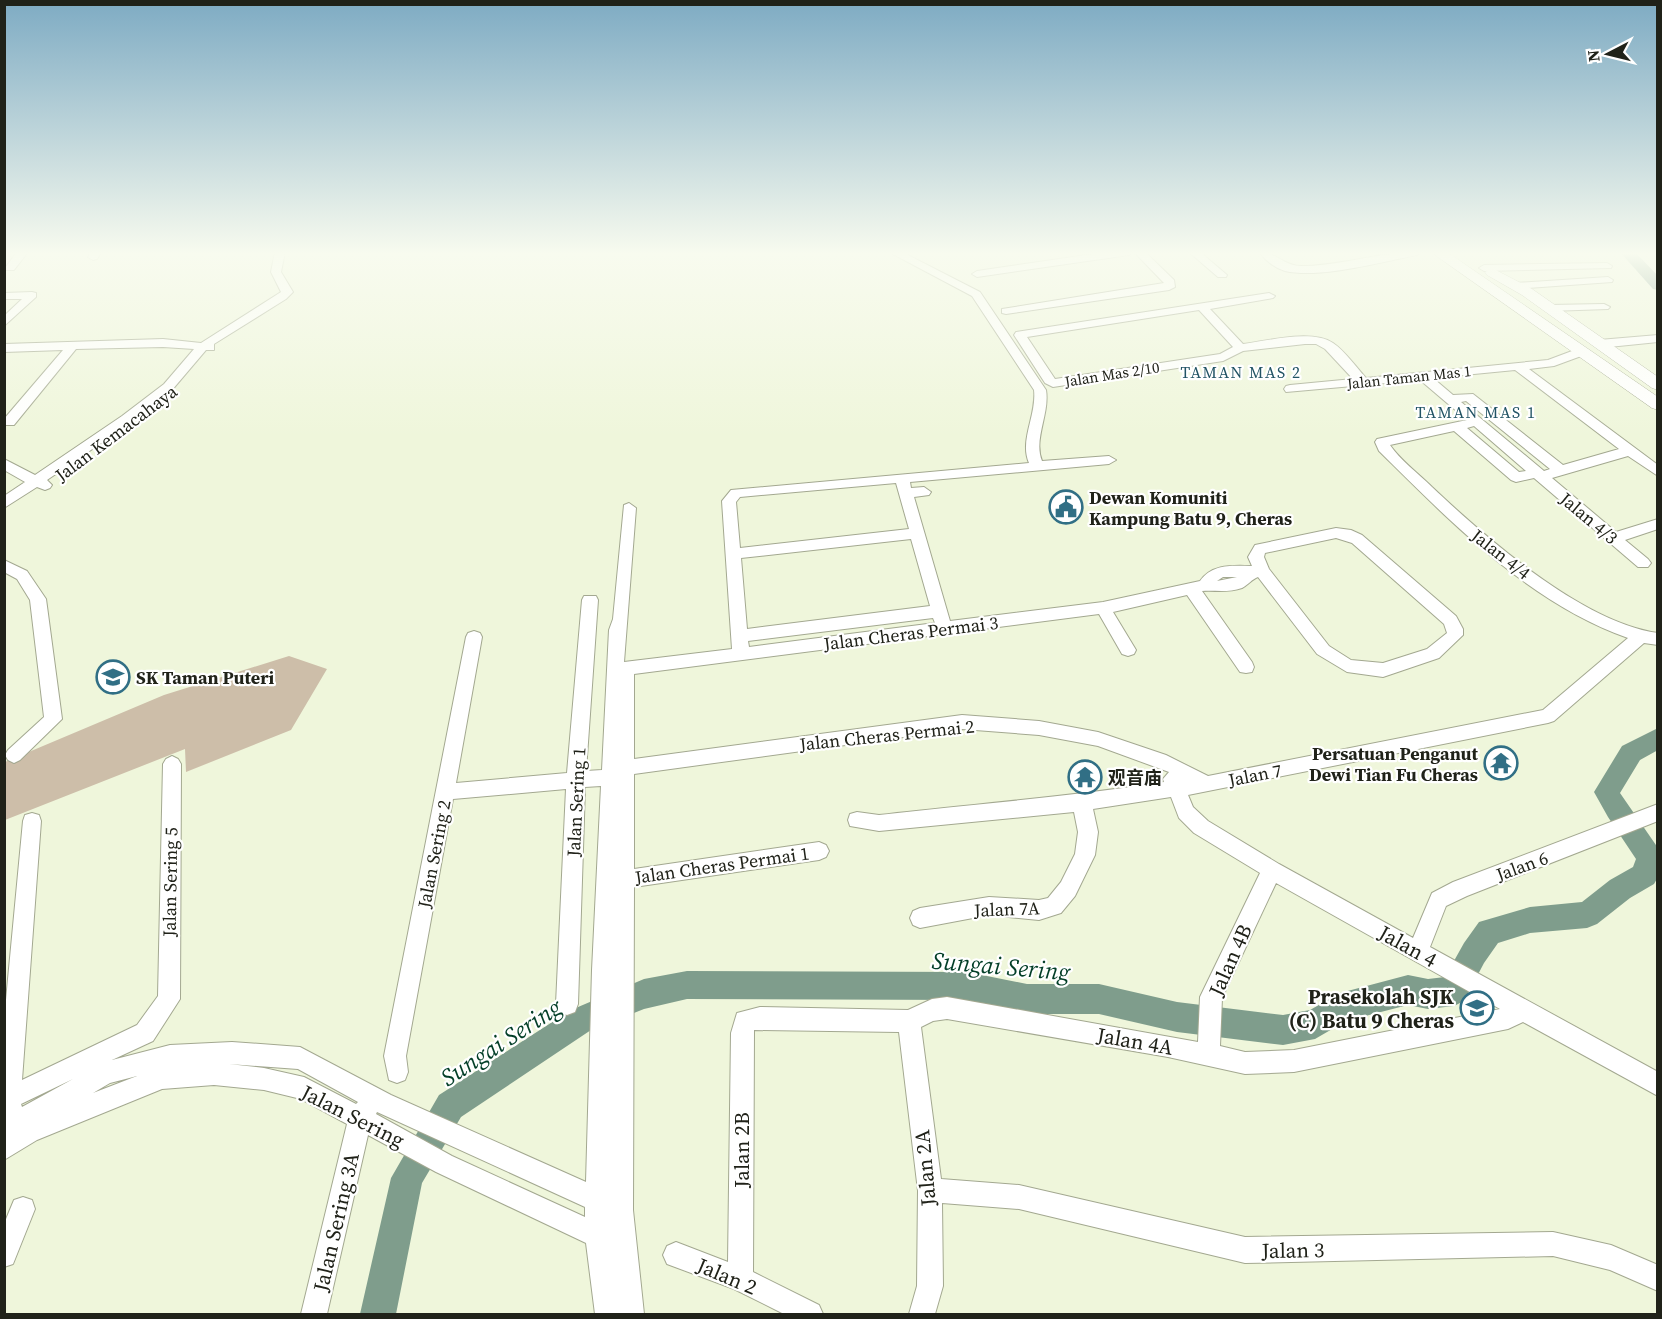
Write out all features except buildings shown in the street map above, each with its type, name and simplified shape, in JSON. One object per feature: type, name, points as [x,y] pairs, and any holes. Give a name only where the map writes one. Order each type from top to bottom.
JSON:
[{"type":"main road","points":[[1528,314],[1658,405]]},
{"type":"main road","points":[[1557,314],[1658,385]]},
{"type":"street","name":"Jalan Kemacahaya","points":[[4,512],[170,396],[209,345],[255,314]]},
{"type":"street","points":[[989,314],[1040,390],[1042,403],[1031,451],[1038,468]]},
{"type":"street","name":"Jalan Mas 2/10","points":[[1165,314],[1020,335],[1053,383],[1223,357],[1240,348],[1305,340],[1318,341],[1329,346],[1363,382]]},
{"type":"street","points":[[1208,314],[1240,348]]},
{"type":"street","points":[[1599,344],[1658,338]]},
{"type":"street","points":[[4,348],[163,343],[209,345]]},
{"type":"street","points":[[9,422],[73,345]]},
{"type":"street","name":"Jalan Taman Mas 1","points":[[1290,389],[1550,363],[1581,352]]},
{"type":"street","points":[[1523,366],[1658,472]]},
{"type":"street","name":"Jalan 4/3","points":[[1423,376],[1643,563]]},
{"type":"street","name":"Jalan 4/3","points":[[1449,399],[1469,397],[1560,471]]},
{"type":"street","points":[[1457,426],[1475,422]]},
{"type":"street","points":[[1457,426],[1515,477],[1560,471],[1629,451]]},
{"type":"street","name":"Jalan 4/4","points":[[1457,426],[1382,442],[1384,448],[1463,524],[1527,575],[1591,615],[1649,638]]},
{"type":"street","points":[[741,654],[729,501],[736,494],[904,487],[1109,460]]},
{"type":"street","points":[[4,463],[41,484]]},
{"type":"street","name":"Jalan Kemacahaya","points":[[4,503],[41,484]]},
{"type":"street","points":[[904,487],[924,492]]},
{"type":"street","points":[[904,487],[944,628]]},
{"type":"street","points":[[608,1314],[597,1235],[612,1025],[621,670],[617,630],[621,619],[629,508]]},
{"type":"street","points":[[1613,538],[1658,524]]},
{"type":"street","points":[[733,554],[917,533]]},
{"type":"street","points":[[1336,533],[1346,534],[1357,539],[1450,620],[1455,629],[1455,635],[1433,654],[1383,670],[1347,666],[1323,650],[1256,572],[1256,557],[1260,549],[1336,533]]},
{"type":"street","points":[[4,565],[22,575],[38,599],[53,719],[14,755]]},
{"type":"street","name":"Jalan Cheras Permai 3","points":[[621,670],[1104,608],[1198,586],[1239,583],[1256,572]]},
{"type":"street","points":[[1198,586],[1246,667]]},
{"type":"street","name":"Jalan Sering 1","points":[[567,1004],[576,780],[591,600]]},
{"type":"street","points":[[1104,608],[1128,650]]},
{"type":"street","points":[[739,636],[939,611]]},
{"type":"street","name":"Jalan Sering 2","points":[[397,1072],[395,1056],[474,637]]},
{"type":"street","name":"Jalan 7","points":[[856,820],[879,823],[1012,808],[1082,803],[1177,789],[1548,716],[1649,638]]},
{"type":"street","name":"Jalan Cheras Permai 2","points":[[446,792],[576,780],[962,722],[1064,731],[1098,739],[1160,760],[1206,784]]},
{"type":"street","points":[[1160,760],[1177,789]]},
{"type":"street","name":"Jalan Sering 5","points":[[7,1098],[145,1033],[169,999],[172,764]]},
{"type":"street","points":[[613,969],[624,879],[618,772]]},
{"type":"street","name":"Jalan 4","points":[[1177,789],[1186,812],[1201,827],[1272,870],[1658,1085]]},
{"type":"street","name":"Jalan 7A","points":[[920,918],[988,906],[1039,910],[1054,906],[1068,889],[1085,855],[1088,832],[1082,803]]},
{"type":"street","name":"Jalan 6","points":[[1418,951],[1439,900],[1460,889],[1632,825],[1658,812]]},
{"type":"street","points":[[9,1136],[7,1098],[32,821]]},
{"type":"street","name":"Jalan Cheras Permai 1","points":[[624,879],[819,851]]},
{"type":"street","name":"Jalan 4B","points":[[1209,1045],[1211,997],[1272,870]]},
{"type":"street","name":"Jalan 4A","points":[[745,1021],[760,1018],[909,1021],[932,1010],[947,1008],[1168,1046],[1209,1045],[1245,1063],[1294,1061],[1508,1018],[1522,1010]]},
{"type":"street","name":"Jalan 2B","points":[[740,1279],[742,1033],[745,1021]]},
{"type":"street","name":"Jalan 2A","points":[[909,1021],[930,1191],[930,1286],[922,1314]]},
{"type":"street","points":[[612,1025],[623,1247],[631,1314]]},
{"type":"street","name":"Jalan Sering","points":[[9,1136],[106,1073],[170,1056],[232,1053],[300,1058],[378,1100],[598,1200]]},
{"type":"street","name":"Jalan Sering","points":[[9,1136],[30,1132],[103,1100],[162,1078],[214,1074],[264,1079],[304,1088],[444,1164],[623,1247]]},
{"type":"street","name":"Jalan Sering 3A","points":[[314,1314],[364,1122],[378,1100]]},
{"type":"street","name":"Jalan 3","points":[[930,1191],[964,1191],[1019,1197],[1245,1250],[1553,1244],[1611,1258],[1658,1278]]},
{"type":"street","points":[[598,1200],[621,1210]]},
{"type":"street","points":[[4,1255],[23,1209]]},
{"type":"street","name":"Jalan 2","points":[[676,1255],[740,1279],[810,1314]]},
{"type":"shaded area","points":[[289,656],[327,669],[291,730],[186,772],[185,749],[5,820],[5,762],[164,695]]},
{"type":"waterway","name":"Sungai Sering","points":[[378,1314],[407,1178],[450,1106],[581,1020],[644,994],[687,985],[967,986],[1027,999],[1099,999],[1177,1017],[1283,1030],[1315,1024],[1340,1008],[1408,990],[1428,994],[1454,991],[1474,953],[1489,932],[1530,920],[1587,915],[1620,889],[1645,875],[1649,858],[1607,792],[1631,753],[1658,738]]},
{"type":"place","name":"Dewan Komuniti Kampung Batu 9, Cheras","points":[[1066,507]]},
{"type":"place","name":"SK Taman Puteri","points":[[113,677]]},
{"type":"place","name":"Persatuan Penganut Dewi Tian Fu Cheras","points":[[1501,763]]},
{"type":"place","name":"观音庙","points":[[1085,777]]},
{"type":"place","name":"Prasekolah SJK (C) Batu 9 Cheras","points":[[1477,1008]]},
{"type":"district","name":"TAMAN MAS 2","points":[[1241,372]]},
{"type":"district","name":"TAMAN MAS 1","points":[[1476,412]]}]
